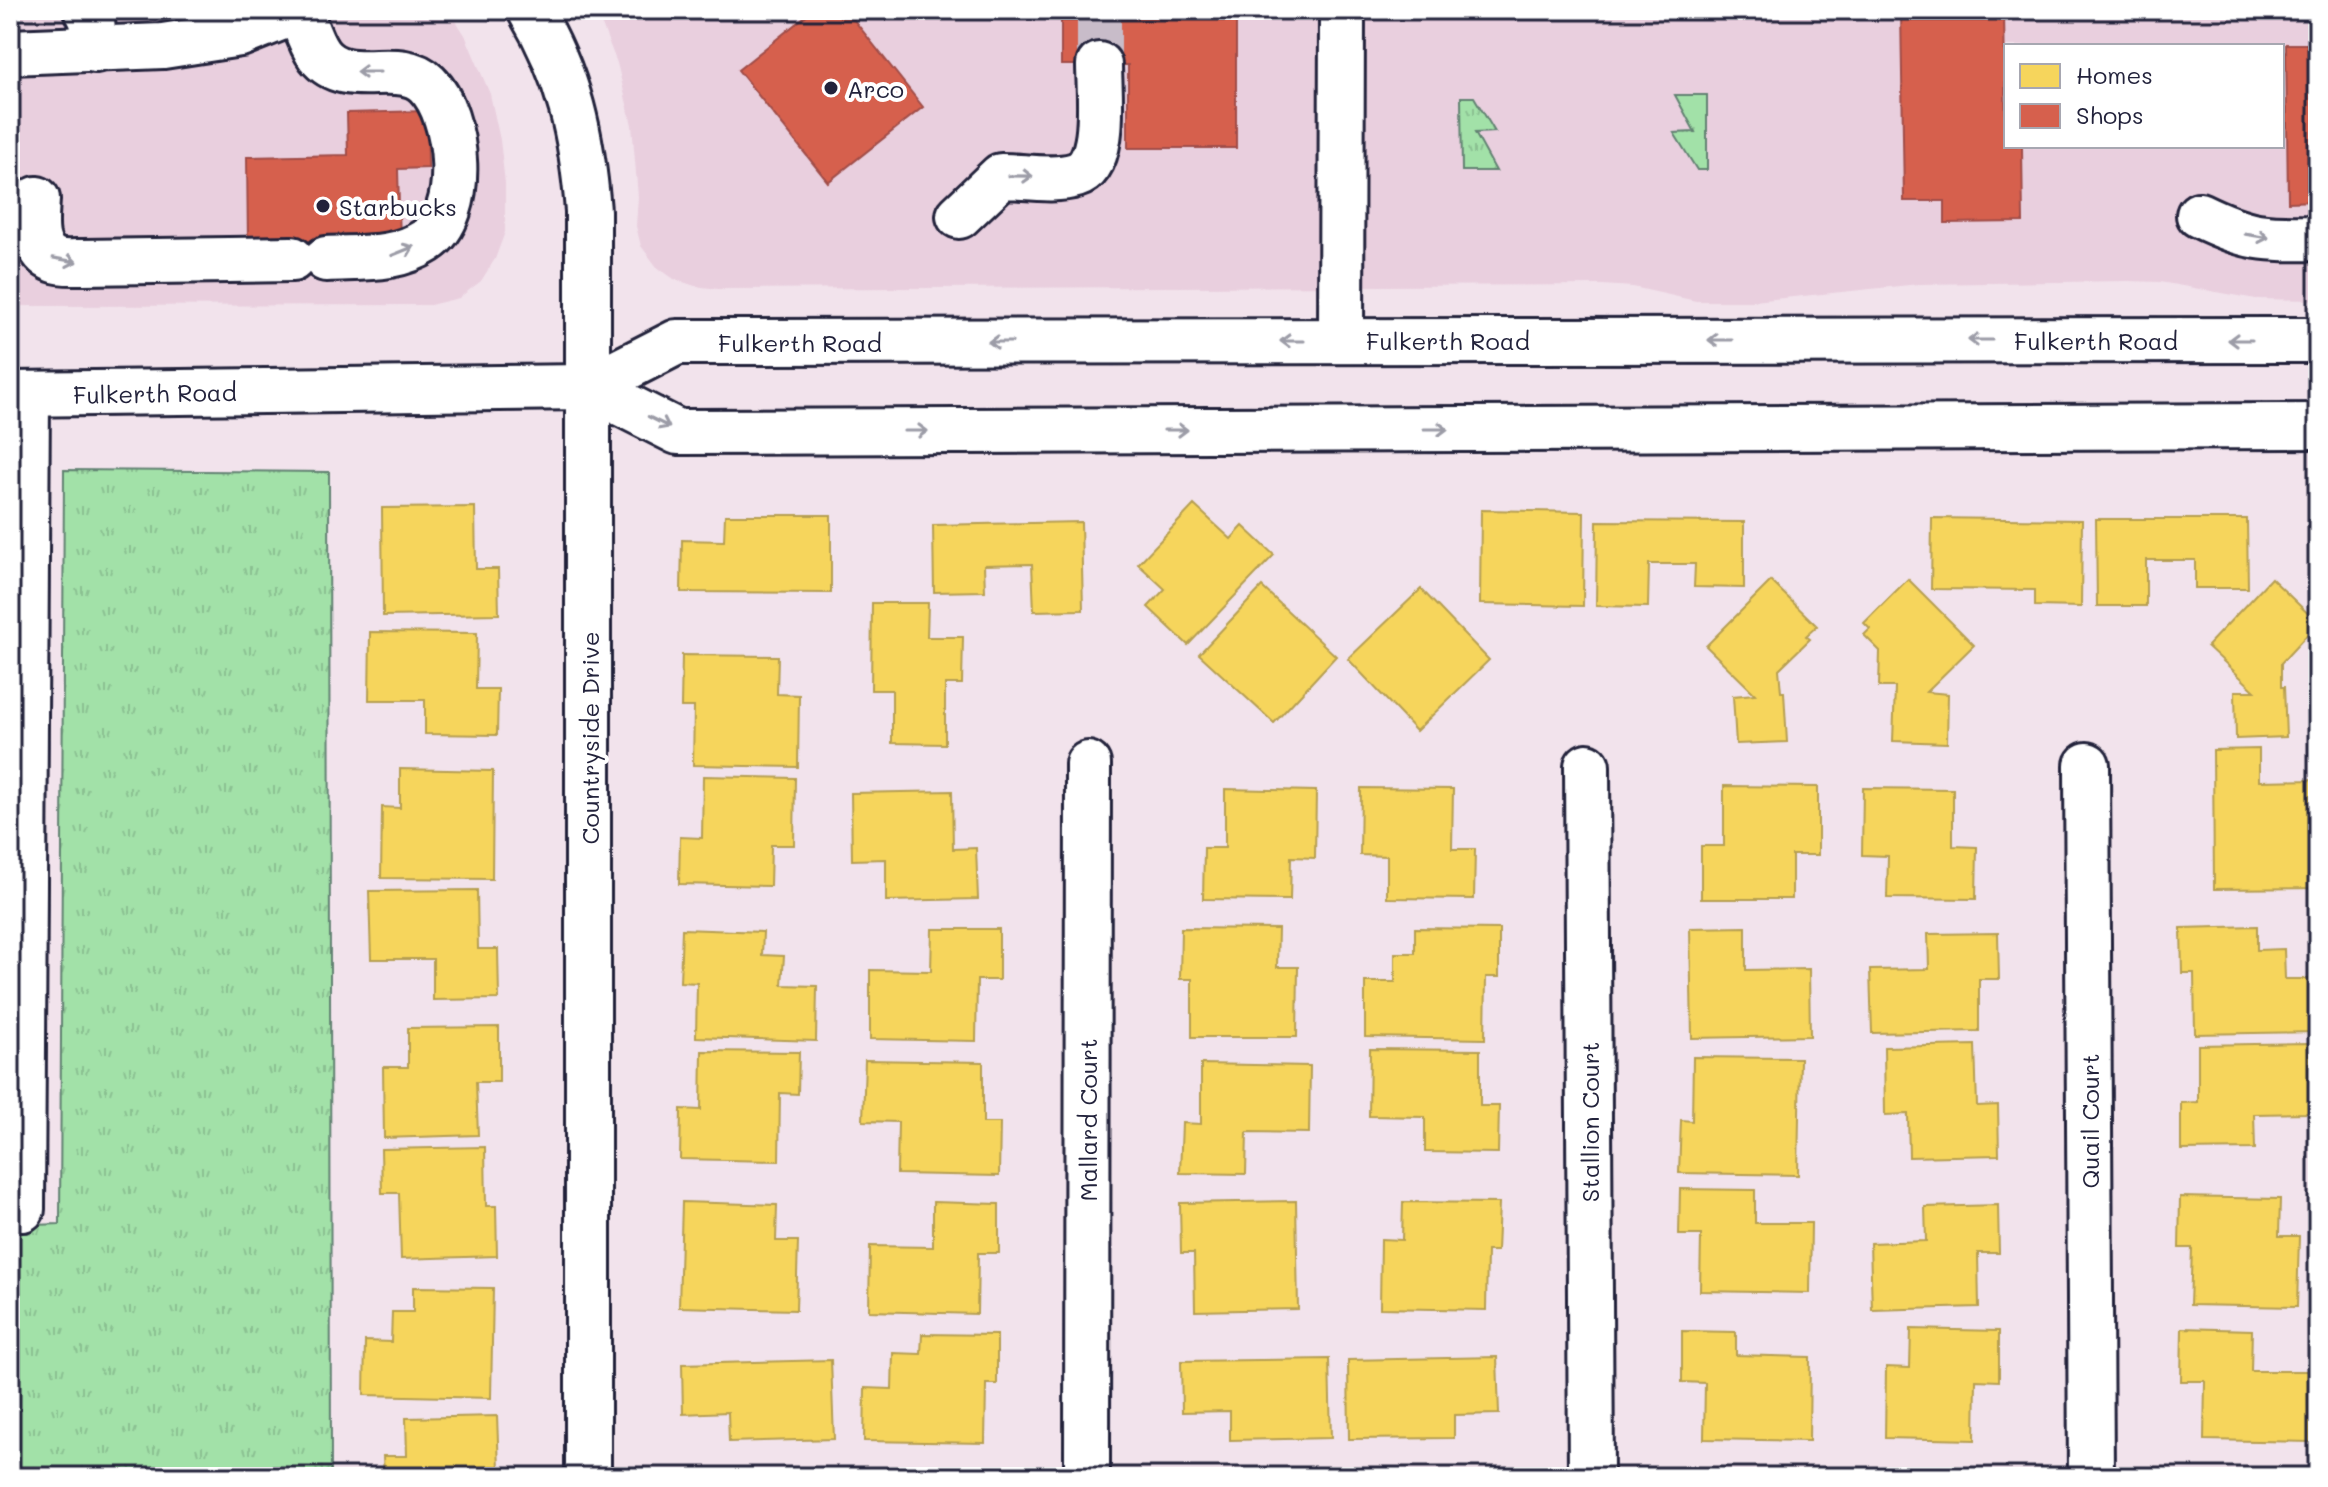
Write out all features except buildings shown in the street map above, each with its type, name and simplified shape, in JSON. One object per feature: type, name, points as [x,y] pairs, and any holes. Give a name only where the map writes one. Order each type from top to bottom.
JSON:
[{"type":"street","points":[[10,52],[91,30],[163,46],[240,34],[300,10],[318,54],[332,67],[348,72],[393,72],[425,81],[440,99],[449,126],[456,171],[451,204],[442,222],[429,239],[395,256],[55,260],[42,251],[36,232],[37,199]]},
{"type":"street","name":"Countryside Drive","points":[[530,10],[570,94],[579,131],[588,211],[588,1477]]},
{"type":"street","points":[[1341,340],[1342,10]]},
{"type":"street","points":[[959,216],[1001,176],[1074,176],[1090,166],[1099,138],[1099,65]]},
{"type":"street","points":[[2199,215],[2265,239],[2318,238]]},
{"type":"street","name":"Fulkerth Road","points":[[18,394],[589,387],[677,342],[2318,340]]},
{"type":"street","name":"Fulkerth Road","points":[[589,387],[678,432],[2318,426]]},
{"type":"street","points":[[18,394],[22,1209]]},
{"type":"street","name":"Mallard Court","points":[[1087,1477],[1088,764]]},
{"type":"street","name":"Quail Court","points":[[2087,765],[2091,1477]]},
{"type":"street","name":"Stallion Court","points":[[1587,766],[1591,1477]]},
{"type":"shaded area","points":[[10,10],[449,10],[465,35],[490,94],[500,140],[505,183],[505,232],[495,259],[481,281],[459,298],[430,305],[10,306]]},
{"type":"shaded area","points":[[596,10],[2318,10],[2318,300],[2256,299],[2160,282],[2128,281],[1919,284],[1754,301],[1696,301],[1633,287],[1602,285],[718,289],[674,279],[657,267],[641,246],[636,226],[638,197],[632,125],[617,63]]},
{"type":"green space","points":[[1675,95],[1707,95],[1707,170],[1697,170],[1674,133],[1695,132]]},
{"type":"green space","points":[[1461,97],[1474,97],[1495,132],[1475,133],[1496,171],[1462,171]]},
{"type":"green space","points":[[64,470],[329,472],[331,1477],[10,1477],[10,1226],[60,1224]]},
{"type":"tunnel","points":[[1099,10],[1099,65]]},
{"type":"place","name":"Arco","points":[[831,88]]},
{"type":"place","name":"Starbucks","points":[[323,206]]}]
